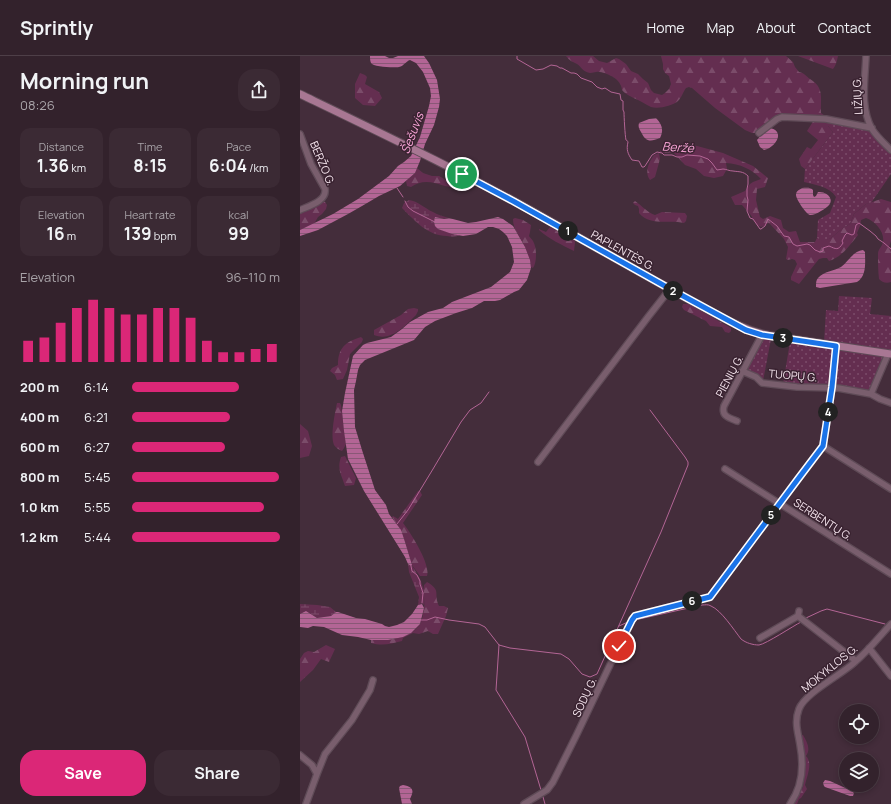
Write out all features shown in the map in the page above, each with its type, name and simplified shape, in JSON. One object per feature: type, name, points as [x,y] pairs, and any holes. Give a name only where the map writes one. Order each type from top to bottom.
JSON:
[{"type":"main road","name":"PAPLENTĖS G.","points":[[300,94],[395,140],[513,201],[746,330],[762,335],[889,354]]},
{"type":"street","name":"LIŽIŲ G.","points":[[866,56],[866,114],[878,137],[891,150]]},
{"type":"street","points":[[759,133],[777,119],[782,118],[830,120],[872,128]]},
{"type":"street","name":"BERŽO G.","points":[[300,134],[311,164],[325,189],[325,192],[321,200],[300,210]]},
{"type":"street","points":[[538,462],[670,289]]},
{"type":"street","name":"PIENIŲ G.","points":[[737,421],[728,418],[723,413],[723,409],[762,335]]},
{"type":"street","name":"SODŲ G.","points":[[524,804],[547,790],[553,782],[633,618],[635,616],[710,597],[823,446],[832,387],[836,346]]},
{"type":"street","points":[[871,394],[889,354]]},
{"type":"street","name":"TUOPŲ G.","points":[[742,371],[756,377],[762,383],[797,387],[832,387],[871,394],[891,403]]},
{"type":"street","points":[[823,446],[891,489]]},
{"type":"street","name":"SERBENTŲ G.","points":[[725,468],[891,574]]},
{"type":"street","points":[[760,638],[798,614],[856,661]]},
{"type":"street","name":"MOKYKLOS G.","points":[[790,804],[800,787],[802,774],[802,756],[796,728],[796,718],[799,708],[806,698],[856,661],[891,624]]},
{"type":"street","points":[[869,648],[891,676]]},
{"type":"street","points":[[306,804],[325,754],[352,720],[370,690],[373,680]]},
{"type":"street","points":[[300,755],[312,765],[317,774]]},
{"type":"green space","points":[[566,56],[593,56],[599,61],[607,63],[616,58],[619,59],[626,64],[631,71],[638,74],[648,83],[654,93],[662,95],[669,89],[671,84],[669,76],[663,69],[661,56],[786,56],[793,62],[799,72],[815,82],[818,86],[821,94],[821,113],[825,117],[780,116],[755,133],[752,133],[745,130],[715,108],[692,88],[686,88],[678,101],[669,106],[654,108],[625,93],[619,82],[614,77],[600,72],[587,72]]},
{"type":"green space","points":[[798,56],[838,56],[833,69]]},
{"type":"green space","points":[[360,73],[367,77],[365,84],[379,92],[382,98],[375,106],[363,105],[355,98],[355,84]]},
{"type":"green space","points":[[814,120],[830,121],[828,126],[833,132],[805,169],[801,166],[799,159],[807,147],[811,149],[818,140],[807,131]]},
{"type":"green space","points":[[830,121],[858,126],[869,131],[891,153],[891,174],[871,203],[866,204],[854,214],[850,224],[823,242],[817,238],[818,220],[830,213],[836,197],[826,188],[804,182],[805,169],[833,132],[828,126]]},
{"type":"green space","points":[[670,144],[697,146],[723,153],[753,166],[768,178],[765,187],[757,189],[756,200],[760,217],[763,219],[770,216],[781,220],[783,228],[789,232],[796,231],[800,242],[815,242],[817,238],[823,241],[831,238],[850,224],[854,214],[866,204],[881,199],[891,202],[891,241],[889,247],[891,247],[891,282],[887,283],[879,279],[878,254],[883,238],[879,227],[866,218],[861,220],[857,233],[858,235],[842,254],[829,261],[827,258],[819,259],[799,284],[791,280],[797,264],[795,260],[786,259],[788,247],[784,239],[770,224],[768,223],[761,227],[757,225],[742,205],[735,205],[731,197],[745,191],[750,184],[761,179],[754,172],[726,163],[727,169],[723,176],[714,178],[704,176],[696,169],[685,165],[673,152],[660,152],[663,146]]},
{"type":"green space","points":[[659,153],[660,159],[655,177],[650,180],[647,174],[649,164],[654,155]]},
{"type":"green space","points":[[417,168],[423,173],[432,176],[439,176],[458,187],[452,188],[428,182],[415,184],[411,187],[407,186],[406,181],[415,173]]},
{"type":"green space","points":[[321,200],[327,205],[326,209],[318,217],[314,224],[300,230],[300,210]]},
{"type":"green space","points":[[409,200],[418,203],[437,214],[449,218],[434,220],[434,224],[443,231],[460,235],[454,237],[440,235],[428,231],[422,227],[402,208],[404,203]]},
{"type":"green space","points":[[635,201],[647,211],[655,215],[662,212],[685,213],[687,216],[686,221],[684,223],[649,220],[639,213],[638,206],[633,203]]},
{"type":"green space","points":[[513,219],[523,220],[531,225],[529,236],[533,240],[536,255],[533,268],[531,267],[525,248],[514,226]]},
{"type":"green space","points":[[550,227],[574,239],[574,251],[551,239],[539,230],[546,232]]},
{"type":"green space","points":[[839,296],[872,298],[870,314],[891,316],[891,352],[824,342],[826,310],[838,311]]},
{"type":"green space","points":[[683,304],[689,304],[731,328],[731,331],[729,333],[725,332],[722,327],[710,326],[706,321],[684,310],[682,307]]},
{"type":"green space","points":[[408,309],[418,309],[416,315],[397,332],[392,335],[380,337],[374,335],[374,330],[401,315]]},
{"type":"green space","points":[[361,337],[363,339],[362,342],[350,354],[347,370],[343,379],[337,380],[335,375],[330,371],[338,365],[341,350],[351,341]]},
{"type":"green space","points":[[762,337],[771,339],[763,381],[744,371]]},
{"type":"green space","points":[[790,342],[832,348],[834,351],[830,386],[783,384]]},
{"type":"green space","points":[[842,350],[889,355],[873,392],[834,386],[837,352]]},
{"type":"green space","points":[[337,403],[340,403],[341,405],[346,444],[342,451],[334,445],[332,436]]},
{"type":"green space","points":[[300,424],[308,431],[312,446],[309,456],[300,458]]},
{"type":"green space","points":[[345,456],[356,478],[354,485],[345,486],[341,475],[339,468],[340,461],[341,457]]},
{"type":"green space","points":[[418,491],[420,491],[422,495],[403,523],[411,534],[423,557],[426,564],[427,576],[420,576],[412,565],[400,530],[392,517],[393,516],[398,519]]},
{"type":"green space","points":[[408,564],[411,566],[412,565],[420,579],[424,590],[424,605],[422,603],[418,605],[419,597],[409,572]]},
{"type":"green space","points":[[427,582],[436,590],[437,602],[439,606],[448,608],[438,634],[433,634],[428,631],[419,634],[413,633],[403,638],[402,641],[394,643],[371,643],[371,640],[384,640],[404,636],[420,624],[424,606],[424,585]]},
{"type":"green space","points":[[300,604],[330,607],[336,612],[331,616],[317,618],[306,611],[300,614]]},
{"type":"green space","points":[[326,645],[335,649],[329,662],[321,659],[313,670],[300,682],[300,659],[304,653],[308,651],[314,652]]},
{"type":"green space","points":[[801,735],[803,735],[808,748],[806,756],[809,766],[805,785],[807,789],[797,804],[793,804],[803,787],[804,780],[805,755]]},
{"type":"shaded area","points":[[370,56],[385,56],[393,58],[398,56],[424,56],[429,63],[437,80],[440,99],[434,125],[425,144],[420,161],[415,173],[400,186],[318,230],[300,236],[300,230],[333,214],[358,199],[389,176],[398,166],[411,156],[420,137],[431,96],[430,88],[423,72],[416,63],[410,60],[399,67],[384,67],[373,64]]},
{"type":"shaded area","points":[[656,118],[662,127],[662,132],[660,138],[649,140],[645,138],[640,130],[639,123]]},
{"type":"shaded area","points":[[771,128],[778,133],[778,137],[775,143],[768,149],[764,150],[760,147],[757,140]]},
{"type":"shaded area","points":[[802,188],[812,189],[814,197],[818,192],[828,195],[831,199],[829,205],[817,213],[812,215],[808,214],[796,197],[797,192]]},
{"type":"shaded area","points":[[435,217],[444,219],[449,218],[468,223],[498,217],[503,219],[513,226],[525,247],[530,260],[531,268],[527,280],[519,290],[500,300],[484,301],[472,308],[435,321],[425,327],[414,340],[365,360],[360,365],[354,390],[355,427],[375,490],[386,505],[389,514],[401,530],[412,565],[411,566],[408,564],[364,491],[348,459],[342,411],[353,356],[363,345],[391,337],[410,322],[428,312],[443,308],[452,302],[491,287],[510,272],[514,262],[512,247],[507,236],[499,229],[488,227],[476,234],[463,236],[452,234],[438,229],[435,226]]},
{"type":"shaded area","points":[[863,250],[865,252],[865,268],[864,273],[857,282],[820,288],[816,287],[817,280],[820,276],[826,272],[841,267],[853,254]]},
{"type":"shaded area","points":[[422,604],[424,608],[420,624],[411,633],[403,637],[388,640],[371,640],[342,635],[324,627],[300,627],[300,614],[306,611],[317,618],[331,616],[338,612],[389,627],[404,622],[418,605]]},
{"type":"shaded area","points":[[825,780],[830,781],[839,785],[839,792],[853,792],[853,796],[850,796],[825,787],[823,783]]},
{"type":"shaded area","points":[[403,785],[411,788],[412,790],[410,799],[412,804],[402,804],[399,788]]},
{"type":"waterway","name":"Beržė","points":[[517,56],[517,59],[536,70],[543,69],[551,65],[557,66],[571,73],[577,74],[581,78],[592,82],[597,87],[602,89],[605,88],[611,92],[620,94],[621,100],[623,101],[626,140],[628,141],[627,147],[629,156],[632,160],[639,161],[642,167],[644,167],[652,155],[657,152],[664,155],[672,155],[677,157],[687,155],[700,156],[708,159],[717,170],[724,169],[746,174],[748,176],[747,211],[750,218],[753,219],[760,229],[765,226],[768,219],[777,226],[784,236],[789,237],[793,244],[797,246],[807,244],[820,252],[823,251],[823,248],[829,246],[835,248],[840,247],[843,243],[842,241],[845,235],[847,233],[852,235],[854,234],[856,225],[859,223],[891,249]]},
{"type":"waterway","points":[[397,188],[403,197]]},
{"type":"waterway","points":[[405,201],[408,207],[413,211],[435,222]]},
{"type":"waterway","points":[[397,524],[408,510],[461,422],[470,410],[481,403],[489,392]]},
{"type":"waterway","points":[[421,620],[427,620],[435,617],[479,624],[485,627],[499,645],[510,648],[561,654],[569,659],[582,674],[590,677],[597,674],[661,532],[688,465],[685,457],[650,410]]},
{"type":"waterway","points":[[411,566],[412,571],[417,575],[420,581],[423,593],[422,603]]},
{"type":"waterway","points":[[635,620],[702,605],[709,605],[715,608],[723,616],[741,639],[754,645],[762,644],[801,622]]},
{"type":"waterway","points":[[806,618],[827,609],[885,624]]},
{"type":"waterway","points":[[619,626],[628,622]]},
{"type":"waterway","points":[[499,645],[496,690],[525,737],[541,790]]},
{"type":"waterway","points":[[543,797],[545,804]]},
{"type":"route","points":[[462,174],[746,330],[762,335],[836,346],[832,387],[823,446],[710,597],[635,616],[619,646]]},
{"type":"water label","name":"Šešuvis","points":[[412,133]]}]
